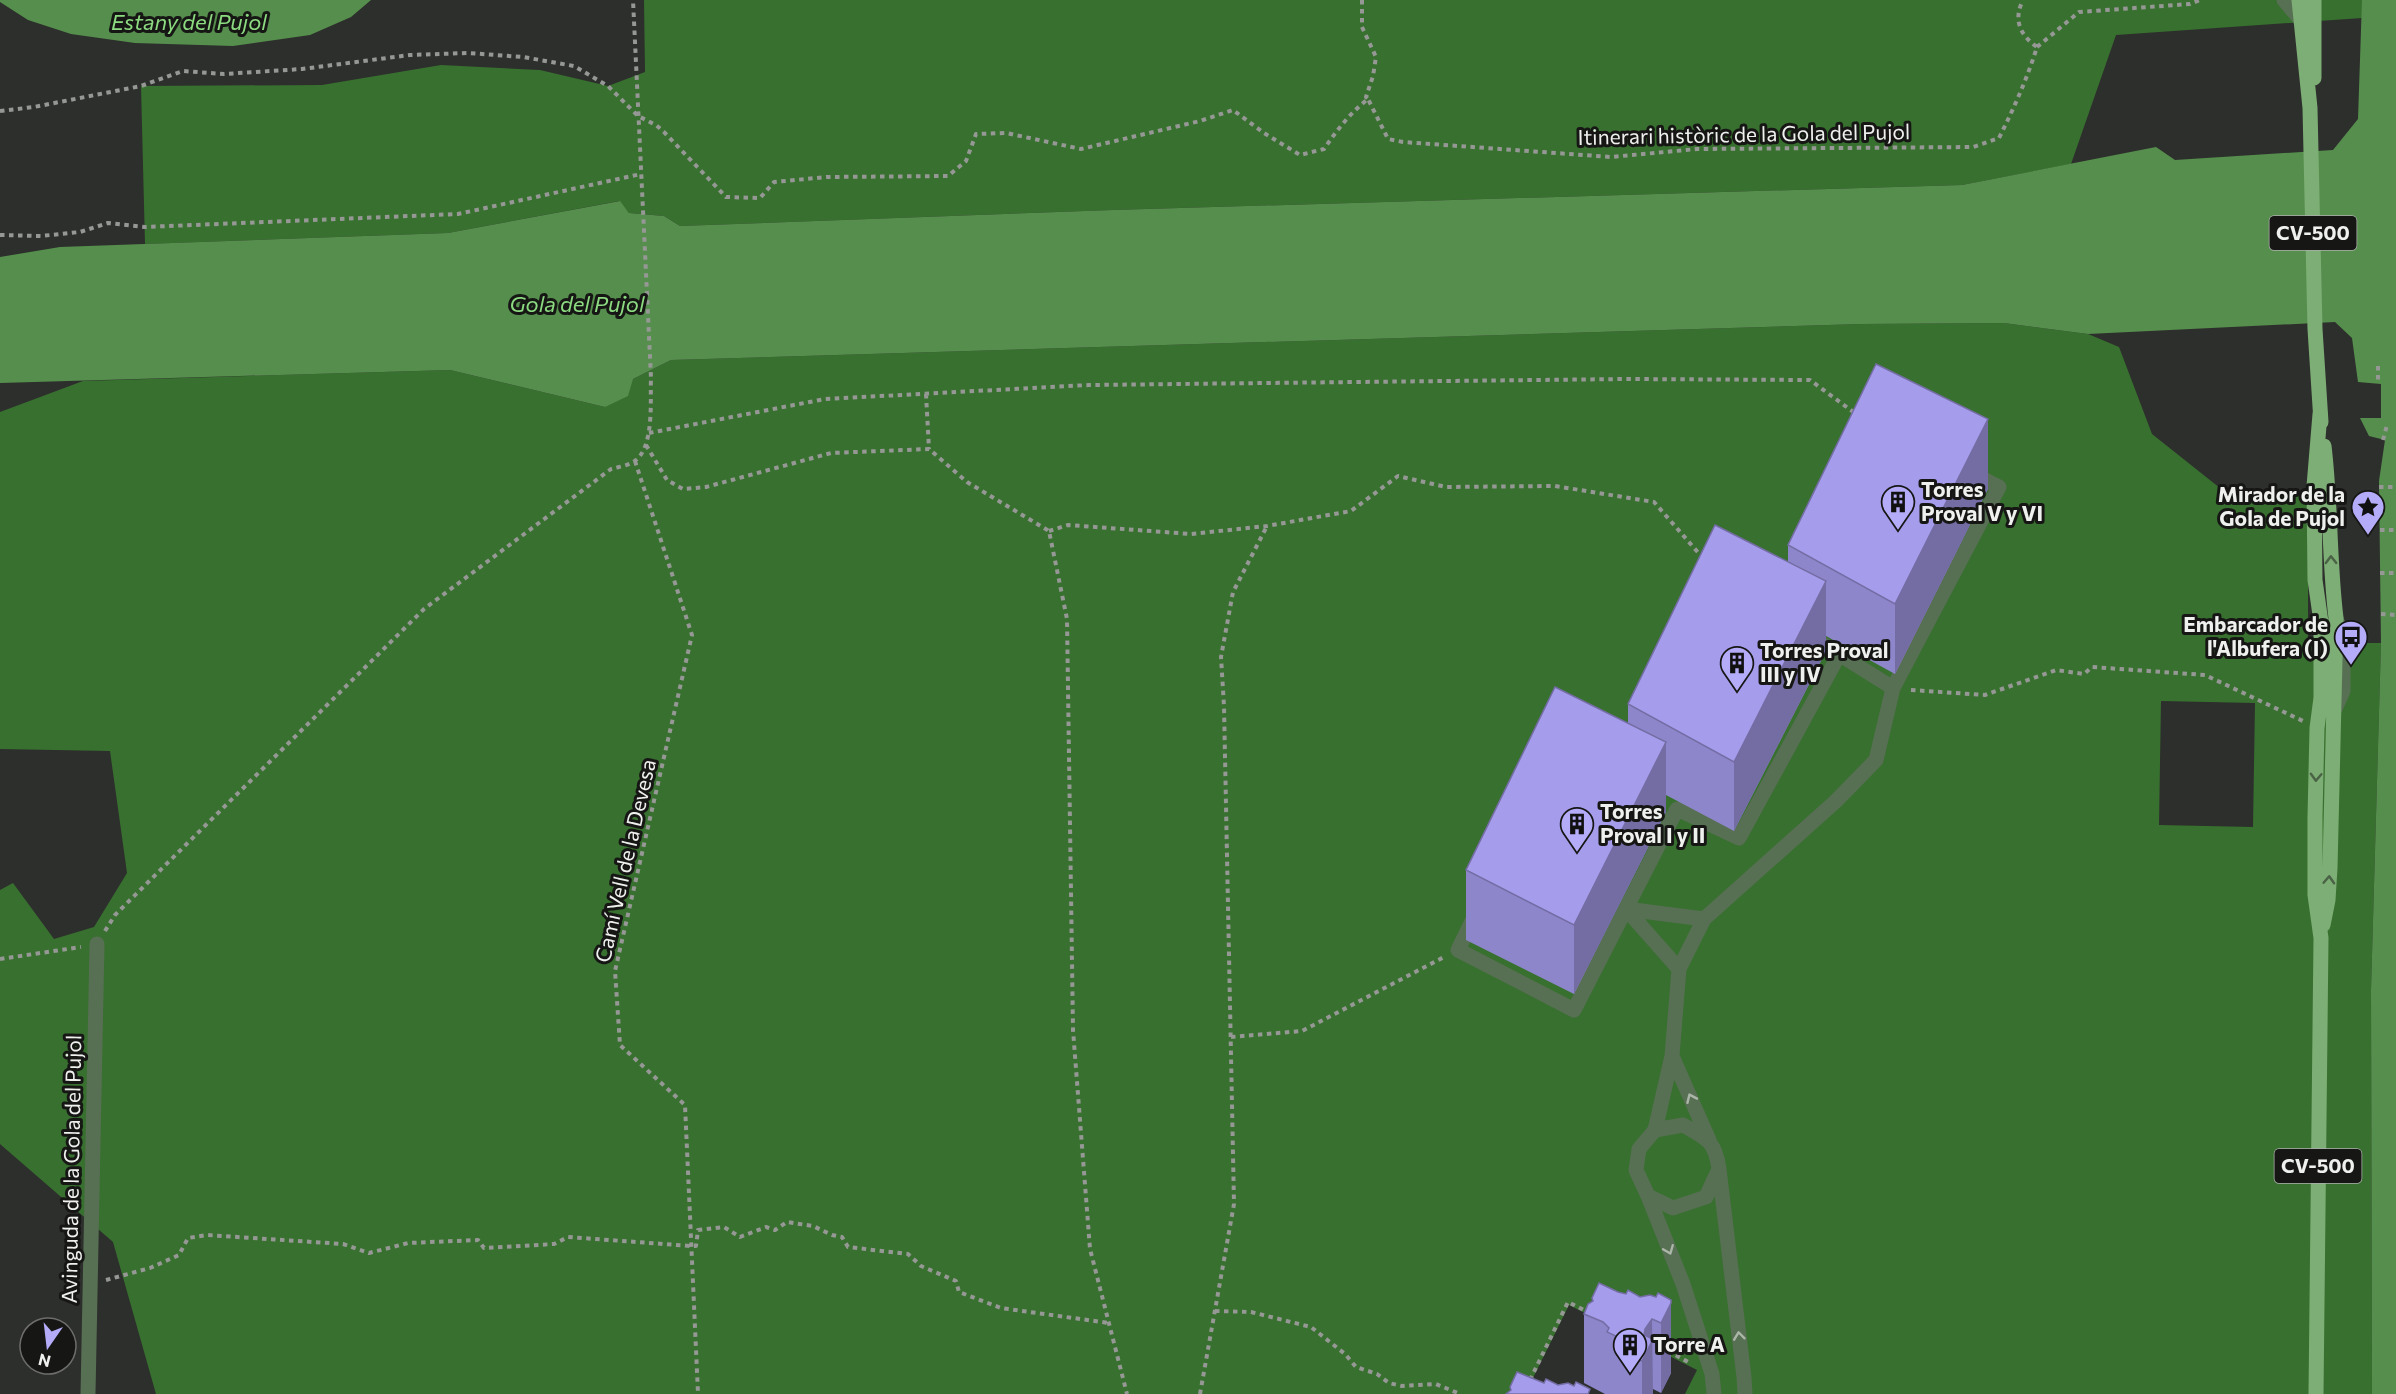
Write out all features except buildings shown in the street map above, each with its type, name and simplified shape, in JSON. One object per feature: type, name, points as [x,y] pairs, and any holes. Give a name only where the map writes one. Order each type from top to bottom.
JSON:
[{"type":"main road","name":"CV-500","points":[[2300,0],[2310,108],[2315,329],[2320,414],[2330,493],[2332,585],[2336,618],[2330,878],[2321,938]]},
{"type":"main road","name":"CV-500","points":[[2310,108],[2315,65],[2314,0]]},
{"type":"main road","name":"CV-500","points":[[2316,1394],[2321,938],[2315,896],[2321,622],[2315,580],[2314,486],[2320,414]]},
{"type":"street","points":[[2284,0],[2300,19]]},
{"type":"street","points":[[1714,1394],[1712,1374],[1683,1284],[1636,1170],[1639,1149],[1655,1130],[1672,1056],[1679,969],[1704,919],[1836,801],[1876,760],[1893,688],[1999,487],[1959,467]]},
{"type":"street","points":[[1794,626],[1893,688]]},
{"type":"street","points":[[1484,897],[1458,950],[1574,1010],[1677,809],[1739,838],[1840,653]]},
{"type":"street","points":[[1626,909],[1704,919]]},
{"type":"street","points":[[1626,909],[1679,969]]},
{"type":"street","name":"Avinguda de la Gola del Pujol","points":[[88,1394],[97,944]]},
{"type":"street","points":[[1672,1056],[1717,1154],[1745,1394]]},
{"type":"street","points":[[1655,1130],[1683,1125],[1709,1140]]},
{"type":"street","points":[[1647,1196],[1673,1208],[1706,1197],[1719,1169]]},
{"type":"path","points":[[0,959],[97,944],[115,915],[424,609],[611,469],[635,461],[646,445],[650,433],[651,378],[633,0]]},
{"type":"path","points":[[0,111],[34,107],[141,86],[183,71],[224,74],[302,69],[410,56],[468,53],[523,57],[574,66],[608,86],[639,116],[656,125],[726,197],[760,198],[774,182],[827,177],[948,176],[966,160],[976,134],[1006,133],[1081,149],[1200,121],[1233,110],[1264,133],[1300,155],[1324,148],[1355,109],[1368,99],[1366,96],[1373,76],[1376,57],[1362,27],[1362,0]]},
{"type":"path","points":[[2023,0],[2018,10],[2019,26],[2023,36],[2037,47],[2079,12],[2190,3],[2200,0]]},
{"type":"path","name":"Itinerari històric de la Gola del Pujol","points":[[1368,99],[1388,139],[1403,142],[1611,157],[1697,148],[1973,147],[1999,138],[2020,97],[2037,47]]},
{"type":"path","points":[[0,235],[41,236],[80,232],[108,223],[145,227],[458,214],[641,174]]},
{"type":"path","points":[[2378,366],[2378,384]]},
{"type":"path","points":[[650,433],[825,399],[1089,385],[1627,379],[1810,380],[1860,417]]},
{"type":"path","points":[[926,394],[929,449]]},
{"type":"path","points":[[2383,440],[2387,425]]},
{"type":"path","points":[[646,445],[667,480],[683,489],[706,488],[831,453],[929,449],[967,482],[1049,531],[1067,619],[1073,1030],[1090,1249],[1127,1394]]},
{"type":"path","name":"Camí Vell de la Devesa","points":[[635,461],[692,635],[615,971],[620,1045],[685,1105],[698,1394]]},
{"type":"path","points":[[1049,531],[1068,525],[1191,534],[1267,526],[1351,512],[1398,476],[1446,487],[1555,486],[1653,502],[1705,560]]},
{"type":"path","points":[[2379,487],[2396,487]]},
{"type":"path","points":[[1200,1394],[1234,1203],[1224,706],[1221,657],[1233,592],[1267,526]]},
{"type":"path","points":[[2380,530],[2396,530]]},
{"type":"path","points":[[2380,573],[2396,573]]},
{"type":"path","points":[[2380,614],[2396,615]]},
{"type":"path","points":[[1893,688],[1985,695],[2056,670],[2084,674],[2092,667],[2205,675],[2318,723]]},
{"type":"path","points":[[1231,1037],[1302,1031],[1458,950]]},
{"type":"path","points":[[91,1284],[150,1268],[179,1255],[188,1238],[207,1235],[343,1244],[369,1253],[408,1243],[478,1240],[484,1248],[554,1244],[568,1237],[696,1246],[698,1230],[724,1227],[740,1238],[766,1227],[776,1230],[787,1222],[842,1237],[848,1247],[908,1254],[921,1266],[956,1281],[959,1292],[1001,1308],[1109,1323]]},
{"type":"path","points":[[1528,1384],[1568,1302],[1589,1312]]},
{"type":"path","points":[[1215,1311],[1251,1312],[1311,1327],[1345,1354],[1356,1367],[1377,1374],[1389,1383],[1402,1386],[1437,1384],[1460,1394]]},
{"type":"path","points":[[1661,1348],[1693,1364]]},
{"type":"shaded area","points":[[644,0],[2362,0],[2362,18],[2116,35],[2071,164],[1962,185],[1113,210],[680,226],[664,216],[629,213],[619,201],[448,233],[145,244],[141,86],[322,85],[441,65],[540,70],[608,86],[645,72]]},
{"type":"shaded area","points":[[2004,323],[2088,334],[2119,347],[2152,434],[2230,496],[2308,493],[2308,643],[2381,643],[2371,990],[2372,1394],[1685,1394],[1697,1370],[1569,1305],[1525,1394],[156,1394],[113,1242],[0,1144],[0,890],[13,883],[54,939],[94,927],[127,873],[110,751],[0,749],[0,412],[83,381],[450,370],[605,407],[633,379],[671,360],[1861,324]],"holes":[[[2161,701],[2255,703],[2253,827],[2159,825]]]},
{"type":"water","name":"Estany del Pujol","points":[[0,0],[371,0],[351,17],[310,35],[233,46],[135,43],[71,34],[28,20]]},
{"type":"water","name":"Gola del Pujol","points":[[2362,0],[2396,0],[2396,1394],[2372,1394],[2371,990],[2381,643],[2379,481],[2385,440],[2369,436],[2360,418],[2381,418],[2381,384],[2358,382],[2352,338],[2335,322],[2088,334],[2004,323],[1861,324],[671,360],[633,379],[628,396],[605,407],[450,370],[0,383],[0,257],[60,247],[448,233],[620,201],[629,213],[664,216],[680,226],[1113,210],[1962,185],[2156,147],[2175,160],[2333,150],[2358,119]]},
{"type":"place","name":"Torres Proval V y VI","points":[[1898,531]]},
{"type":"place","name":"Mirador de la Gola de Pujol","points":[[2368,536]]},
{"type":"place","name":"Embarcador de l'Albufera (I)","points":[[2351,666]]},
{"type":"place","name":"Torres Proval III y IV","points":[[1737,692]]},
{"type":"place","name":"Torres Proval I y II","points":[[1577,853]]},
{"type":"place","name":"Torre A","points":[[1630,1374]]}]
